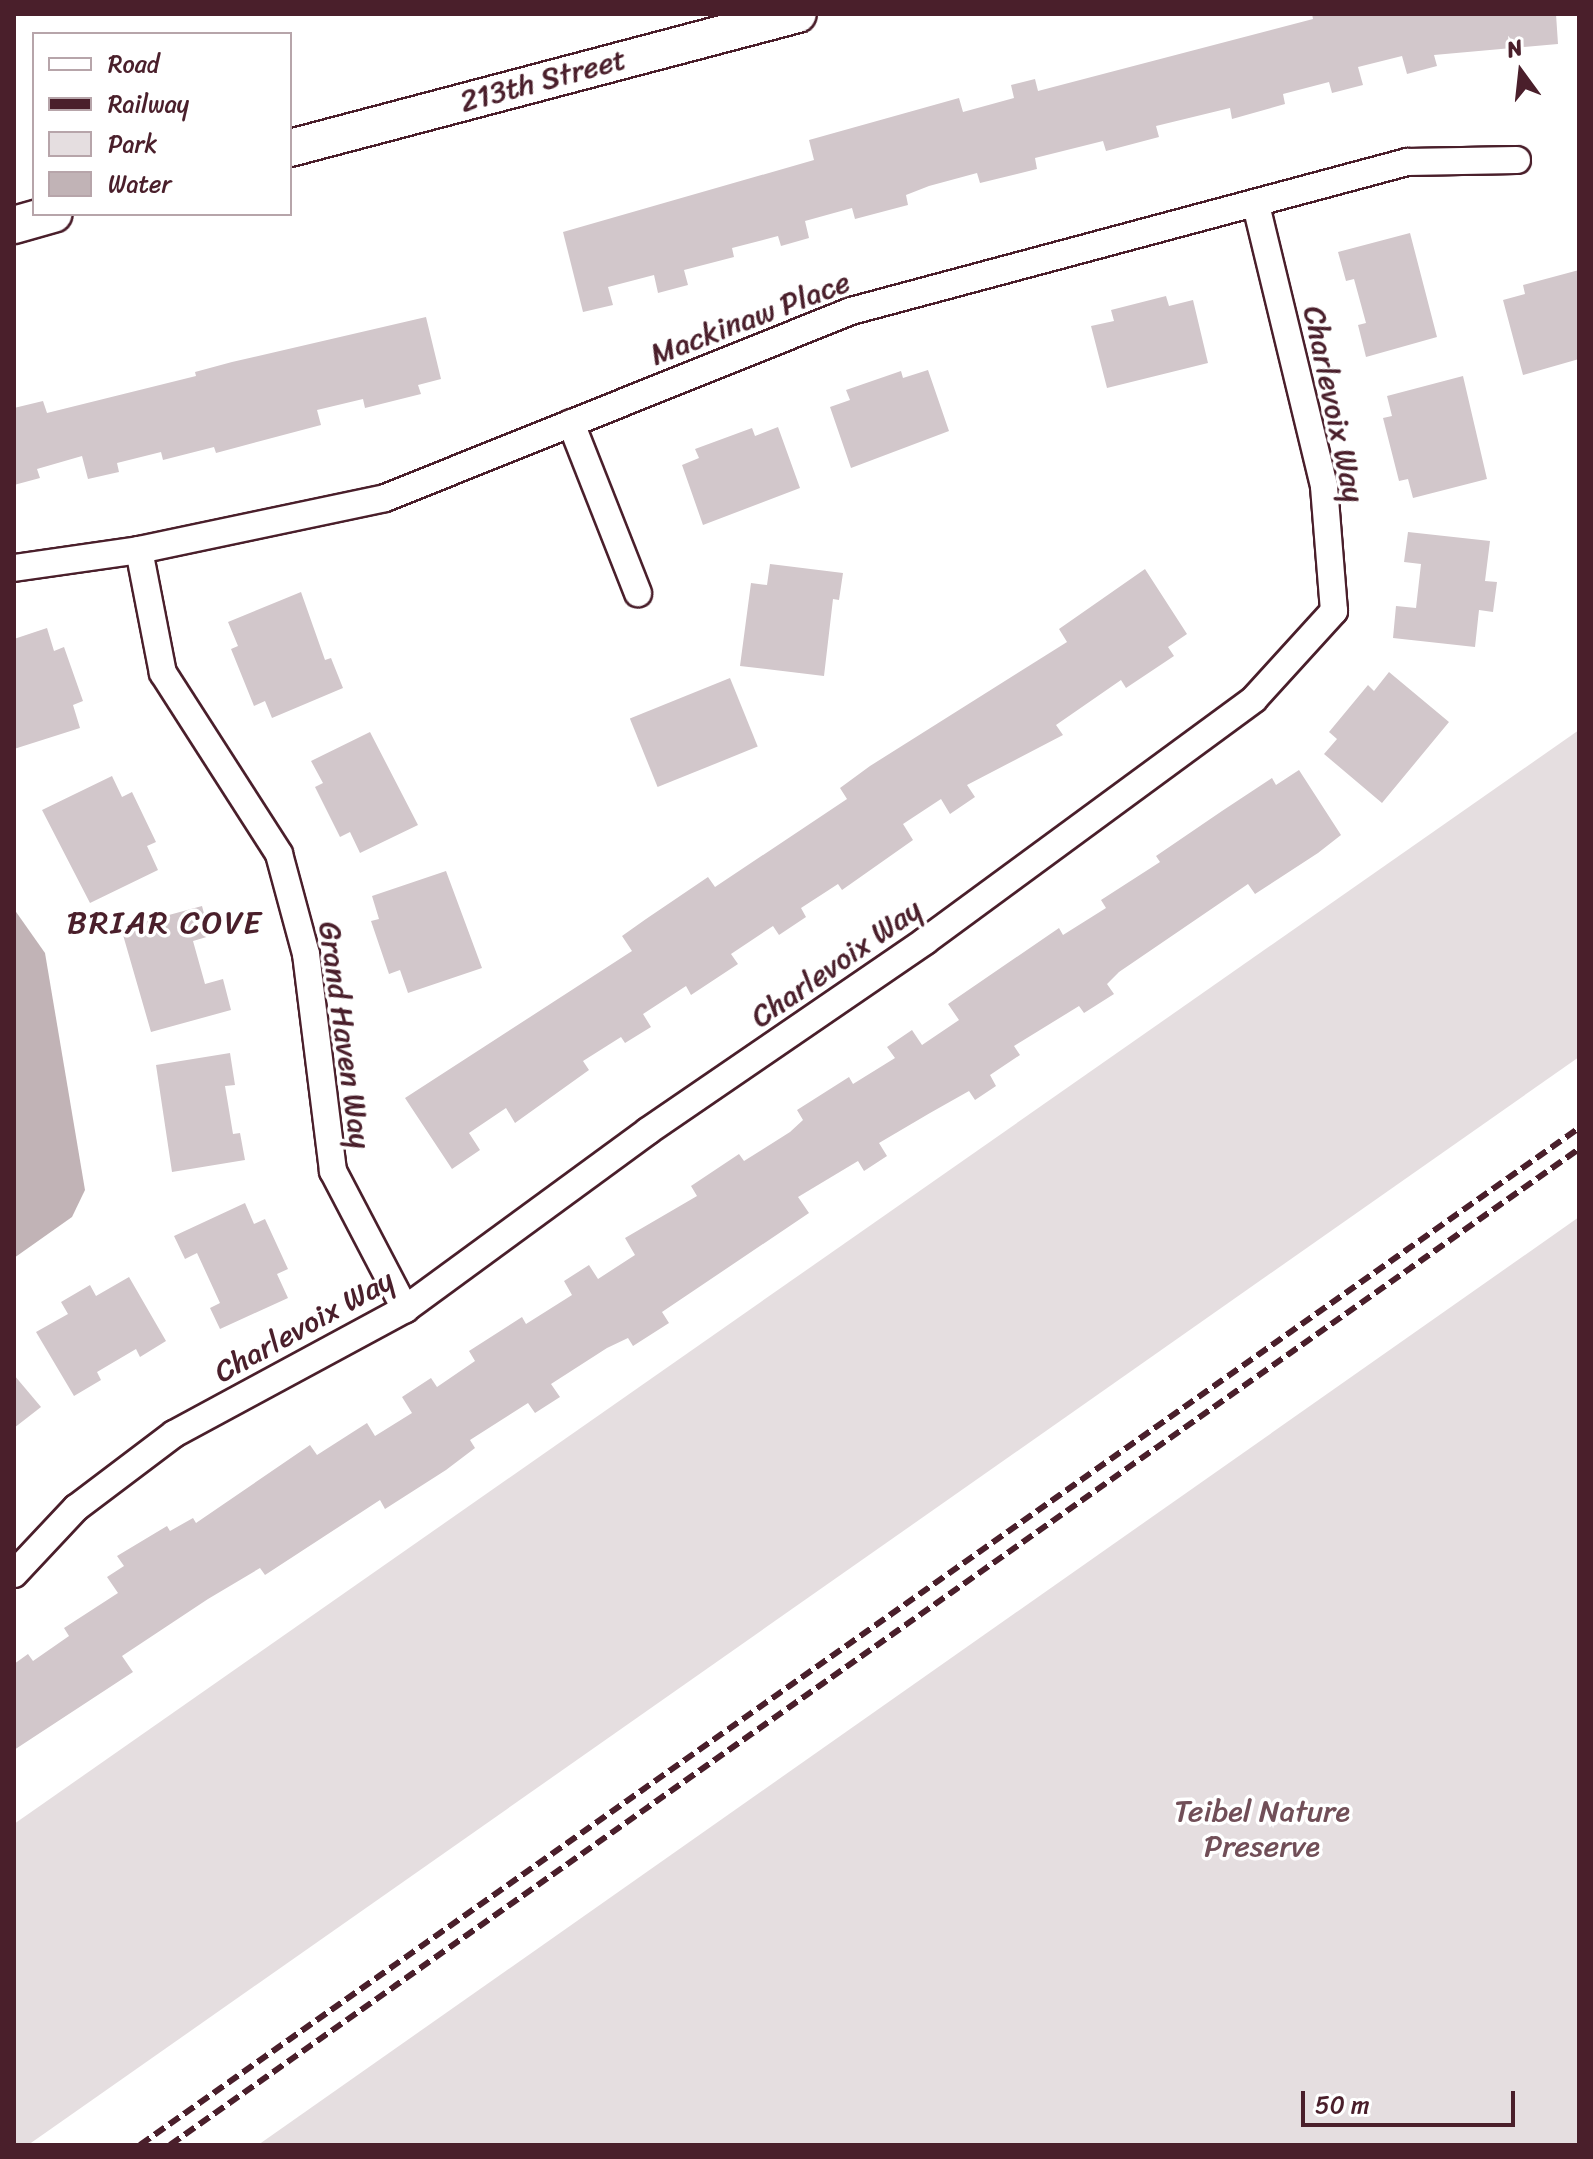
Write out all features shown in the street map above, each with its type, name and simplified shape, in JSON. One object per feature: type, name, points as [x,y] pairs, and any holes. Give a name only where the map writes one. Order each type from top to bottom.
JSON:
[{"type":"street","name":"213th Street","points":[[292,147],[798,14]]},
{"type":"street","name":"Mackinaw Place","points":[[14,568],[139,550],[385,498],[851,311],[1256,205],[1407,162],[1517,160]]},
{"type":"street","name":"Charlevoix Way","points":[[14,1574],[76,1508],[174,1434],[405,1309],[648,1131],[925,941],[1254,699],[1334,611],[1324,486],[1256,205]]},
{"type":"street","points":[[14,225],[46,216]]},
{"type":"street","points":[[571,423],[638,593]]},
{"type":"street","name":"Grand Haven Way","points":[[139,550],[163,673],[279,854],[306,954],[333,1171],[405,1309]]},
{"type":"green space","points":[[1579,730],[1579,1057],[28,2145],[14,2145],[14,1824]]},
{"type":"green space","name":"Teibel Nature Preserve","points":[[1579,1217],[1579,2145],[258,2145]]},
{"type":"water","points":[[14,909],[45,953],[85,1190],[72,1217],[14,1258]]},
{"type":"building","points":[[1312,14],[1556,14],[1558,44],[1434,55],[1437,66],[1407,74],[1402,56],[1358,67],[1363,85],[1332,93],[1329,82],[1283,94],[1285,104],[1232,119],[1230,108],[1156,126],[1159,137],[1106,151],[1103,141],[1035,158],[1037,169],[980,183],[977,173],[929,186],[906,195],[908,205],[855,219],[852,208],[805,221],[809,238],[781,246],[778,236],[732,248],[734,257],[684,270],[688,285],[658,293],[654,275],[608,287],[613,305],[583,312],[563,232],[814,160],[809,140],[959,98],[963,112],[1014,98],[1011,85],[1035,79],[1038,91],[1313,19]]},
{"type":"building","points":[[1410,233],[1437,337],[1366,357],[1358,325],[1366,323],[1354,279],[1346,281],[1338,252]]},
{"type":"building","points":[[1579,270],[1579,359],[1523,375],[1503,300],[1525,294],[1523,285]]},
{"type":"building","points":[[1166,296],[1169,306],[1193,300],[1208,363],[1107,388],[1091,326],[1114,321],[1111,310]]},
{"type":"building","points":[[426,317],[441,379],[418,385],[421,394],[365,408],[363,399],[317,410],[321,425],[216,453],[214,447],[163,460],[161,452],[117,463],[119,472],[88,479],[82,456],[37,469],[40,478],[14,485],[14,408],[43,401],[47,413],[196,376],[195,372],[232,362]]},
{"type":"building","points":[[928,370],[949,431],[851,468],[830,407],[850,400],[846,390],[901,371],[903,378]]},
{"type":"building","points":[[1463,376],[1487,479],[1413,498],[1408,479],[1399,481],[1383,418],[1392,416],[1387,396]]},
{"type":"building","points":[[778,427],[800,488],[703,525],[682,465],[699,458],[695,449],[752,428],[755,436]]},
{"type":"building","points":[[1408,532],[1490,541],[1485,581],[1497,582],[1493,612],[1479,610],[1475,647],[1393,638],[1396,606],[1416,608],[1421,564],[1404,562]]},
{"type":"building","points":[[770,564],[843,573],[839,600],[833,599],[824,676],[740,666],[751,583],[767,585]]},
{"type":"building","points":[[1145,569],[1187,634],[1168,647],[1174,656],[1126,688],[1121,680],[1056,725],[1063,735],[967,785],[975,797],[950,814],[941,799],[903,824],[913,840],[842,890],[838,884],[801,908],[806,917],[779,935],[773,926],[731,954],[738,964],[691,995],[686,986],[643,1014],[651,1027],[625,1043],[621,1037],[583,1061],[589,1070],[515,1123],[506,1108],[469,1133],[480,1150],[452,1169],[405,1098],[632,951],[622,936],[646,919],[708,877],[715,887],[847,799],[840,788],[870,766],[1067,642],[1059,629]]},
{"type":"building","points":[[301,592],[325,660],[331,658],[343,688],[272,718],[265,701],[254,706],[231,649],[238,646],[228,622]]},
{"type":"building","points":[[47,628],[54,651],[64,647],[83,701],[73,705],[80,728],[14,749],[14,639]]},
{"type":"building","points":[[1389,672],[1449,722],[1382,803],[1324,754],[1337,739],[1329,732],[1368,685],[1374,691]]},
{"type":"building","points":[[730,678],[758,747],[658,787],[630,718]]},
{"type":"building","points":[[370,732],[418,825],[360,853],[350,832],[340,837],[315,787],[323,783],[311,761]]},
{"type":"building","points":[[1299,770],[1341,835],[1318,853],[1255,894],[1248,884],[1119,972],[1107,984],[1114,994],[1084,1013],[1079,1006],[1014,1046],[1020,1055],[990,1075],[996,1086],[975,1100],[969,1091],[879,1143],[887,1156],[864,1171],[858,1161],[798,1197],[809,1213],[662,1312],[669,1323],[633,1346],[628,1338],[607,1348],[551,1384],[560,1397],[535,1413],[528,1403],[470,1440],[475,1448],[385,1509],[380,1500],[265,1575],[260,1568],[208,1599],[122,1656],[133,1672],[14,1750],[14,1664],[28,1654],[33,1661],[69,1636],[64,1628],[118,1593],[107,1577],[124,1566],[117,1556],[167,1526],[170,1531],[193,1518],[196,1523],[310,1445],[317,1455],[367,1423],[375,1436],[412,1413],[402,1397],[431,1378],[437,1387],[475,1361],[469,1351],[522,1317],[526,1324],[572,1295],[564,1281],[589,1265],[598,1279],[635,1255],[625,1238],[697,1196],[691,1186],[739,1154],[744,1161],[790,1132],[803,1120],[797,1110],[849,1077],[853,1084],[895,1058],[887,1047],[912,1030],[922,1045],[959,1020],[948,1004],[1059,928],[1063,935],[1106,908],[1101,900],[1160,862],[1156,856],[1222,811],[1272,778],[1276,785]]},
{"type":"building","points":[[112,776],[122,797],[132,792],[156,842],[147,846],[158,870],[90,903],[42,810]]},
{"type":"building","points":[[446,871],[482,968],[408,993],[400,970],[389,974],[371,921],[379,919],[372,896]]},
{"type":"building","points":[[202,906],[210,936],[193,941],[205,984],[223,979],[231,1010],[151,1032],[121,928]]},
{"type":"building","points":[[230,1053],[235,1085],[225,1086],[233,1134],[240,1133],[245,1160],[172,1172],[156,1065]]},
{"type":"building","points":[[245,1203],[254,1224],[265,1219],[288,1269],[277,1274],[288,1298],[220,1329],[210,1308],[220,1303],[197,1253],[185,1259],[174,1236]]},
{"type":"building","points":[[129,1277],[166,1341],[140,1357],[136,1349],[97,1372],[101,1380],[74,1396],[36,1332],[68,1314],[61,1302],[90,1285],[96,1296]]},
{"type":"building","points":[[14,1375],[41,1407],[14,1428]]},
{"type":"railway","points":[[140,2145],[1579,1128]]},
{"type":"railway","points":[[170,2145],[1579,1149]]},
{"type":"district","name":"BRIAR COVE","points":[[165,923]]}]
